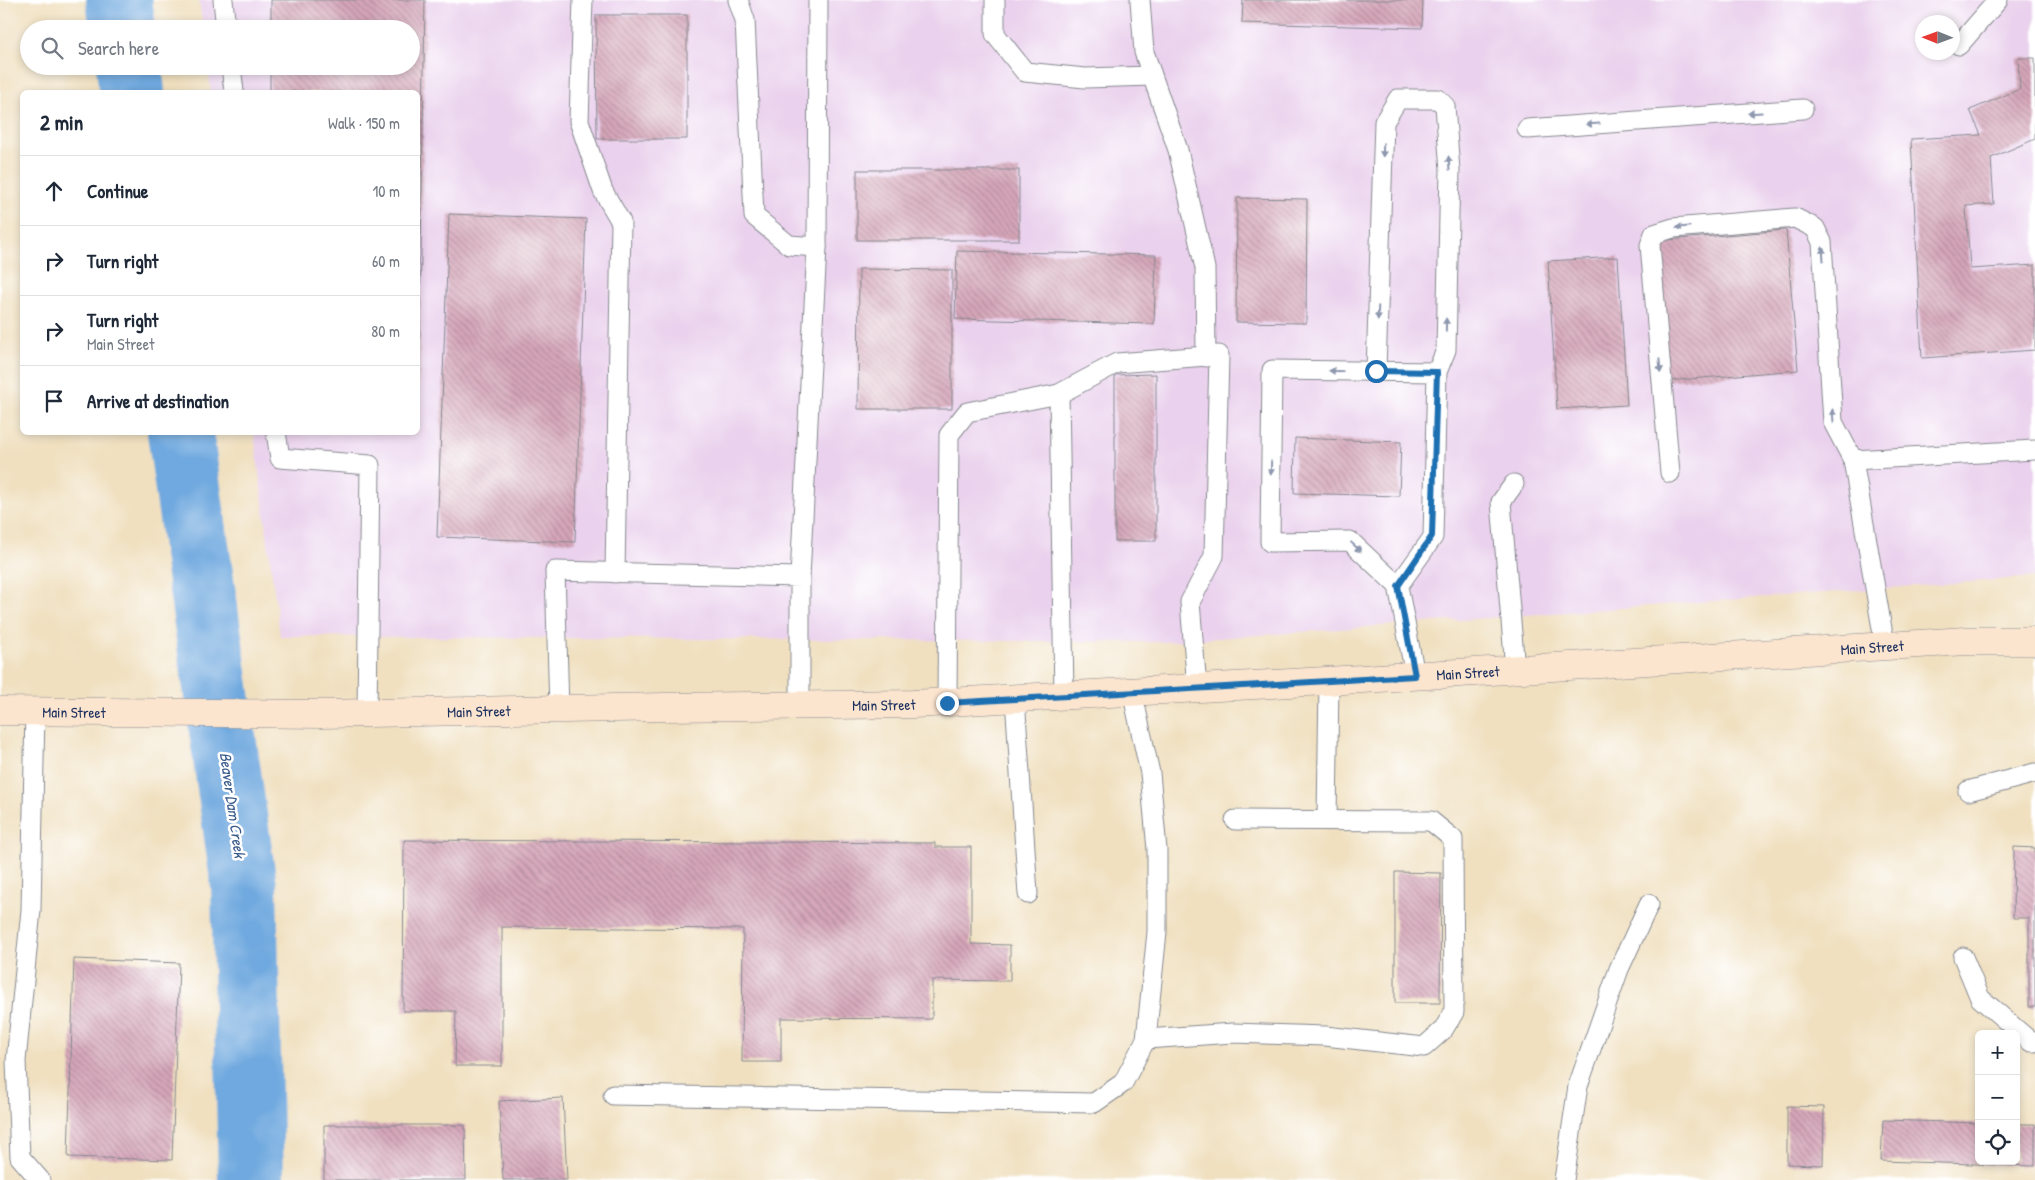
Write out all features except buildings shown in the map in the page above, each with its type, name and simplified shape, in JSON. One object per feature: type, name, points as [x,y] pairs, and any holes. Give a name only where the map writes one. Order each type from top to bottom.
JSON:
[{"type":"main road","name":"Main Street","points":[[0,711],[322,714],[947,703],[1415,676],[1966,640],[2035,641]]},
{"type":"lane","points":[[223,0],[225,20]]},
{"type":"lane","points":[[583,0],[579,120],[603,191],[621,222],[614,573]]},
{"type":"lane","points":[[738,0],[745,20],[754,216],[789,245],[817,247]]},
{"type":"lane","points":[[800,705],[800,576],[817,247],[818,0]]},
{"type":"lane","points":[[995,0],[995,34],[1025,72],[1085,78],[1152,76]]},
{"type":"lane","points":[[1140,0],[1144,52],[1178,150],[1205,268],[1206,357]]},
{"type":"lane","points":[[1960,44],[1998,0]]},
{"type":"lane","points":[[232,75],[234,90]]},
{"type":"lane","points":[[1376,371],[1384,122],[1398,99],[1438,99],[1445,106],[1450,170],[1446,350],[1437,372],[1432,536],[1398,586]]},
{"type":"lane","points":[[1527,129],[1803,109]]},
{"type":"lane","points":[[1670,473],[1650,245],[1654,234],[1673,228],[1795,218],[1815,228],[1822,242],[1833,422],[1853,460],[1885,646]]},
{"type":"lane","points":[[947,703],[949,435],[967,412],[1059,394],[1117,364],[1219,356],[1214,556],[1190,602],[1197,688]]},
{"type":"lane","points":[[1415,676],[1398,586],[1350,541],[1270,542],[1272,370],[1437,372]]},
{"type":"lane","points":[[1059,394],[1064,695]]},
{"type":"lane","points":[[276,435],[280,458],[370,465],[367,713]]},
{"type":"lane","points":[[1853,460],[2035,450]]},
{"type":"lane","points":[[1514,484],[1501,502],[1515,669]]},
{"type":"lane","points":[[559,709],[555,571],[800,576]]},
{"type":"lane","points":[[1327,820],[1329,680]]},
{"type":"lane","points":[[613,1095],[1094,1103],[1123,1083],[1146,1039],[1157,932],[1157,850],[1150,772],[1132,692]]},
{"type":"lane","points":[[1015,698],[1028,894]]},
{"type":"lane","points":[[35,711],[31,910],[16,1060],[20,1157],[40,1180]]},
{"type":"lane","points":[[1968,792],[2035,773]]},
{"type":"lane","points":[[1146,1039],[1233,1034],[1325,1036],[1424,1047],[1443,1030],[1454,1012],[1453,839],[1431,821],[1235,820]]},
{"type":"lane","points":[[1564,1180],[1578,1086],[1619,969],[1649,904]]},
{"type":"lane","points":[[1963,957],[1980,998],[2031,1042],[2035,1042]]},
{"type":"shaded area","points":[[199,0],[2035,0],[2035,577],[1164,642],[280,636],[254,435],[420,435],[420,90],[211,90],[209,75],[420,75],[420,20],[202,20]]},
{"type":"waterway","name":"Beaver Dam Creek","points":[[119,0],[122,20]]},
{"type":"waterway","name":"Beaver Dam Creek","points":[[130,75],[132,90]]},
{"type":"waterway","name":"Beaver Dam Creek","points":[[180,435],[244,886],[251,1180]]},
{"type":"route","points":[[947,703],[1415,676],[1398,586],[1432,536],[1437,372],[1376,371]]}]
